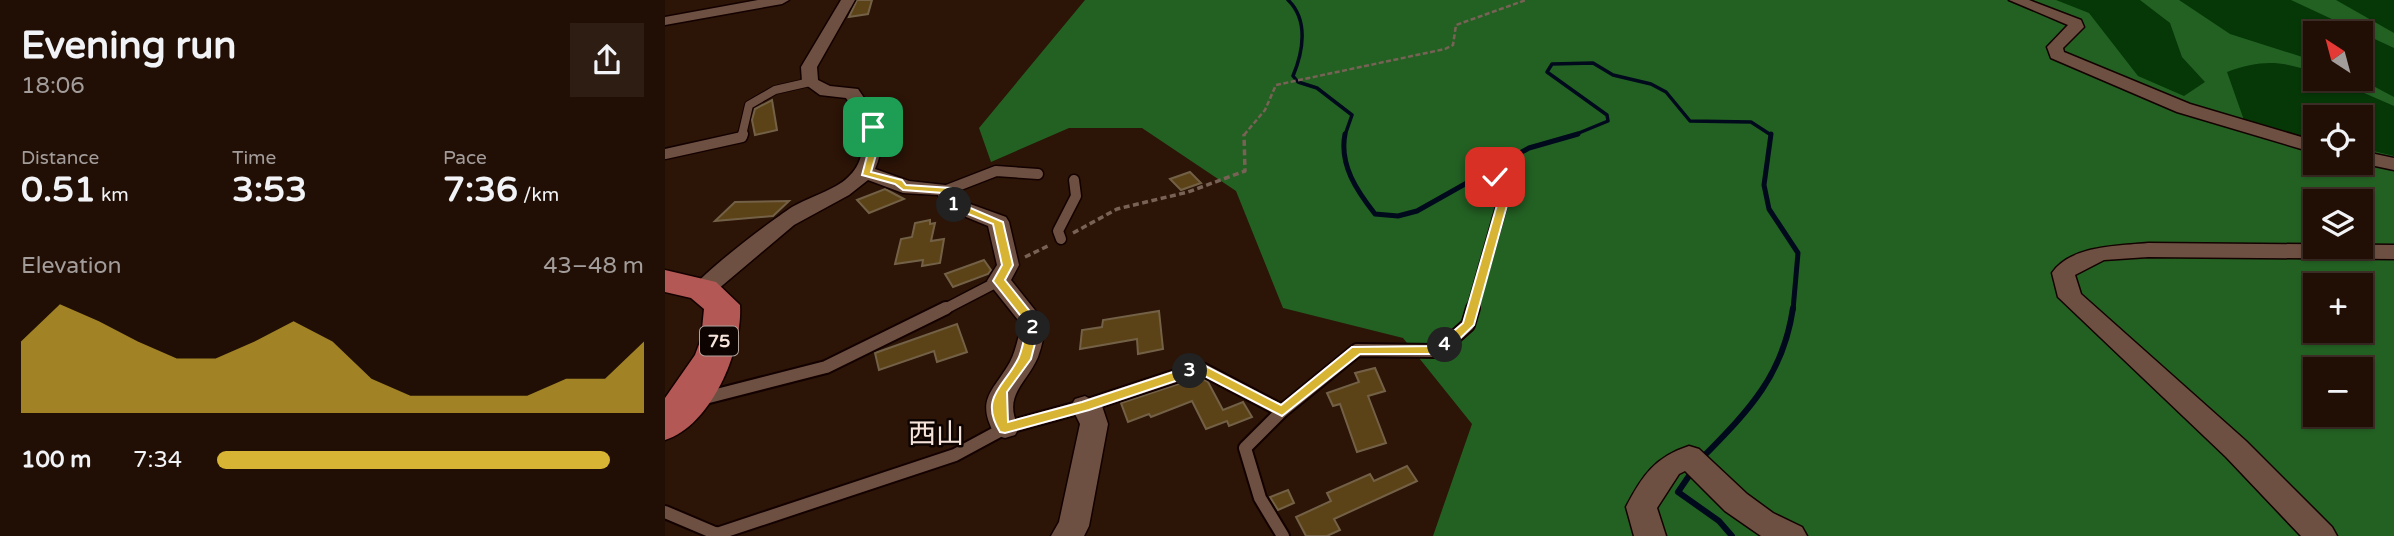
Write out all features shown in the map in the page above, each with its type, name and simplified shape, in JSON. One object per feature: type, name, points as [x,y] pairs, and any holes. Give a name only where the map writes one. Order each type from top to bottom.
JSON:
[{"type":"main road","points":[[665,281],[703,290]]},
{"type":"main road","name":"75","points":[[675,414],[712,366],[724,322],[722,305],[703,290]]},
{"type":"street","points":[[665,21],[782,0]]},
{"type":"street","points":[[703,290],[800,212],[855,184],[866,173],[876,141],[873,127],[852,93],[826,91],[810,82],[809,67],[848,0]]},
{"type":"street","points":[[2016,0],[2076,23],[2077,27],[2055,47],[2057,55],[2112,81],[2217,120],[2303,144]]},
{"type":"street","points":[[2373,160],[2394,164]]},
{"type":"street","points":[[866,173],[898,182],[903,187],[947,190],[949,203],[998,222],[1003,273],[1034,324],[1024,359],[1001,391],[999,419],[1005,428]]},
{"type":"street","points":[[2321,536],[2236,449],[2070,297],[2063,273],[2084,260],[2101,254],[2148,250],[2394,252]]},
{"type":"street","points":[[1067,536],[1074,526],[1094,424],[1093,413],[1085,406]]},
{"type":"street","points":[[1650,536],[1640,507],[1669,466],[1696,464],[1727,495],[1780,532],[1791,536]]},
{"type":"lane","points":[[665,154],[742,137],[749,105],[775,90],[810,82]]},
{"type":"lane","points":[[947,190],[996,171],[1038,174]]},
{"type":"lane","points":[[1283,536],[1260,498],[1245,448],[1282,411],[1357,350],[1439,351],[1468,325],[1506,191],[1495,177]]},
{"type":"lane","points":[[1061,239],[1058,231],[1076,197],[1074,180]]},
{"type":"lane","points":[[675,414],[824,368],[896,336],[1003,273]]},
{"type":"lane","points":[[665,512],[716,535],[955,455],[1005,428],[1085,406],[1200,368],[1282,411]]},
{"type":"path","points":[[1003,273],[1117,209],[1188,192],[1245,171],[1244,134],[1265,110],[1276,85],[1445,49],[1453,45],[1457,25],[1526,0]]},
{"type":"green space","points":[[1085,0],[2056,0],[2089,13],[2138,76],[2184,96],[2205,82],[2182,57],[2170,23],[2140,0],[2179,0],[2230,34],[2303,57],[2303,69],[2271,63],[2250,65],[2227,72],[2245,123],[2303,137],[2303,175],[2373,175],[2373,151],[2394,156],[2394,536],[1433,536],[1472,424],[1403,338],[1283,308],[1236,191],[1142,128],[1069,128],[991,162],[979,128]]},
{"type":"green space","points":[[1960,0],[2394,0],[2394,282],[2372,259],[2373,189],[2303,189],[2303,194]]},
{"type":"green space","points":[[2291,0],[2336,0],[2373,21],[2336,21]]},
{"type":"green space","points":[[2373,21],[2394,33],[2394,48],[2373,38]]},
{"type":"green space","points":[[2373,86],[2394,97],[2394,106],[2360,91],[2373,91]]},
{"type":"building","points":[[857,0],[872,0],[868,14],[849,17]]},
{"type":"building","points":[[772,100],[777,130],[755,135],[752,120],[755,109]]},
{"type":"building","points":[[1190,172],[1201,183],[1181,190],[1170,179]]},
{"type":"building","points":[[885,189],[904,199],[869,213],[857,200]]},
{"type":"building","points":[[789,201],[773,216],[715,221],[735,202]]},
{"type":"building","points":[[930,220],[930,224],[935,223],[931,241],[944,239],[940,263],[922,266],[923,260],[895,264],[901,239],[912,237],[915,223]]},
{"type":"building","points":[[984,260],[991,270],[988,274],[953,287],[945,274]]},
{"type":"building","points":[[1159,311],[1163,349],[1138,354],[1137,339],[1080,349],[1082,330],[1102,327],[1103,320]]},
{"type":"building","points":[[957,324],[967,352],[937,362],[934,351],[879,370],[875,353]]},
{"type":"building","points":[[1375,368],[1385,391],[1368,396],[1386,443],[1357,452],[1340,404],[1333,406],[1327,393],[1359,382],[1355,373]]},
{"type":"building","points":[[1199,377],[1208,382],[1223,410],[1243,402],[1252,417],[1229,426],[1227,421],[1206,429],[1192,401],[1151,417],[1149,414],[1128,422],[1121,403]]},
{"type":"building","points":[[1407,466],[1417,481],[1334,519],[1340,530],[1327,536],[1306,536],[1296,517],[1331,501],[1327,493],[1370,474],[1374,481]]},
{"type":"building","points":[[1288,490],[1294,503],[1278,510],[1270,497]]},
{"type":"waterway","points":[[1288,0],[1299,17],[1302,36],[1293,76],[1298,82],[1317,88],[1352,115],[1345,135]]},
{"type":"waterway","points":[[1574,135],[1608,121],[1607,115],[1547,72],[1552,64],[1593,63],[1613,75],[1651,84],[1666,92],[1690,121],[1751,122],[1771,135]]},
{"type":"waterway","points":[[1345,134],[1347,167],[1362,196],[1375,214],[1398,216],[1417,211],[1529,148],[1578,134]]},
{"type":"waterway","points":[[1771,135],[1764,185],[1769,209],[1798,253],[1793,310]]},
{"type":"waterway","points":[[1701,459],[1748,409],[1772,374],[1781,354],[1793,308]]},
{"type":"waterway","points":[[1693,470],[1678,492],[1719,521],[1732,536]]},
{"type":"district","name":"西山","points":[[936,434]]},
{"type":"route","points":[[873,127],[876,141],[866,173],[898,182],[903,187],[947,190],[949,203],[998,222],[1008,265],[999,281],[1034,324],[1024,359],[1001,391],[999,419],[1005,428],[1085,406],[1200,368],[1282,411],[1357,350],[1439,351],[1468,325],[1506,191],[1495,177]]}]
